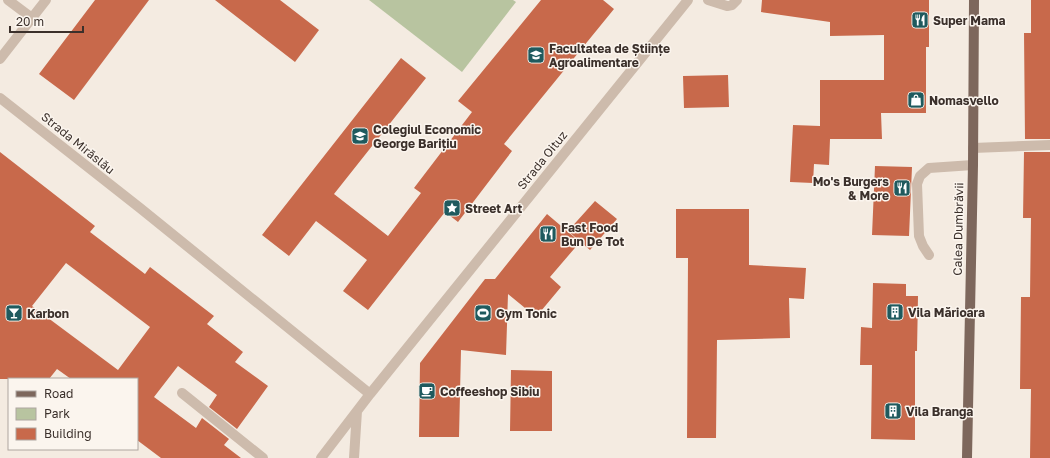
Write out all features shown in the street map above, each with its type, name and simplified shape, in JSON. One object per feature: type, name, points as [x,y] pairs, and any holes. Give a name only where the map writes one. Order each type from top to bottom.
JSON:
[{"type":"main road","name":"Calea Dumbrăvii","points":[[967,458],[973,165],[974,0]]},
{"type":"street","points":[[8,0],[32,18]]},
{"type":"street","points":[[0,59],[46,0]]},
{"type":"street","name":"Strada Oituz","points":[[321,458],[370,394],[688,0]]},
{"type":"street","points":[[708,0],[727,6],[732,5],[737,0]]},
{"type":"street","name":"Strada Mirăslău","points":[[0,98],[140,208],[370,394]]},
{"type":"street","points":[[973,148],[1050,145]]},
{"type":"street","points":[[929,255],[919,236],[917,184],[920,176],[929,168],[973,165]]},
{"type":"street","points":[[182,393],[263,458]]},
{"type":"street","points":[[354,458],[357,411]]},
{"type":"green space","points":[[369,0],[513,0],[516,2],[462,72]]},
{"type":"building","points":[[95,0],[149,0],[74,100],[39,74]]},
{"type":"building","points":[[215,0],[280,0],[319,30],[295,62]]},
{"type":"building","points":[[541,0],[603,0],[614,9],[504,144],[512,151],[458,222],[445,212],[368,310],[343,291],[367,260],[316,221],[289,256],[262,235],[401,58],[426,78],[334,194],[388,236],[421,193],[414,188],[472,112],[458,101]]},
{"type":"building","points":[[762,0],[929,0],[929,47],[926,47],[926,113],[881,113],[882,139],[830,139],[829,165],[814,164],[813,183],[790,182],[793,125],[820,126],[820,80],[884,80],[884,35],[830,36],[830,22],[761,12]]},
{"type":"building","points":[[1031,0],[1050,0],[1050,139],[1025,139],[1024,33],[1031,33]]},
{"type":"building","points":[[728,75],[729,107],[684,108],[683,76]]},
{"type":"building","points":[[0,152],[95,226],[90,232],[145,274],[150,267],[214,316],[207,324],[243,352],[235,362],[268,386],[237,429],[209,407],[217,395],[178,366],[154,397],[196,428],[202,418],[229,439],[224,445],[241,458],[161,458],[138,441],[138,378],[70,378],[57,369],[50,378],[0,379]],"holes":[[[66,263],[150,327],[118,370],[32,306]]]},
{"type":"building","points":[[1024,152],[1050,152],[1050,458],[1030,458],[1031,389],[1020,389],[1021,297],[1030,297],[1031,218],[1023,218]]},
{"type":"building","points":[[875,166],[912,167],[909,236],[872,235]]},
{"type":"building","points":[[595,201],[617,219],[590,250],[568,231]]},
{"type":"building","points":[[676,209],[749,209],[749,265],[806,268],[804,299],[789,298],[790,338],[717,340],[716,438],[687,438],[688,258],[676,258]]},
{"type":"building","points":[[547,214],[580,242],[550,277],[561,287],[536,317],[508,294],[506,355],[461,350],[459,437],[419,437],[420,363],[485,279],[495,279]]},
{"type":"building","points":[[873,283],[906,284],[906,296],[918,296],[917,351],[915,351],[915,440],[871,439],[872,365],[860,365],[861,327],[872,328]]},
{"type":"building","points":[[511,370],[552,371],[552,431],[510,431]]},
{"type":"place","name":"Super Mama","points":[[920,20]]},
{"type":"place","name":"Facultatea de Științe Agroalimentare","points":[[536,55]]},
{"type":"place","name":"Nomasvello","points":[[916,100]]},
{"type":"place","name":"Colegiul Economic George Barițiu","points":[[360,136]]},
{"type":"place","name":"Mo's Burgers & More","points":[[902,188]]},
{"type":"place","name":"Street Art","points":[[452,208]]},
{"type":"place","name":"Fast Food Bun De Tot","points":[[548,234]]},
{"type":"place","name":"Vila Mărioara","points":[[895,312]]},
{"type":"place","name":"Karbon","points":[[14,313]]},
{"type":"place","name":"Gym Tonic","points":[[483,313]]},
{"type":"place","name":"Coffeeshop Sibiu","points":[[427,391]]},
{"type":"place","name":"Vila Branga","points":[[893,411]]}]
